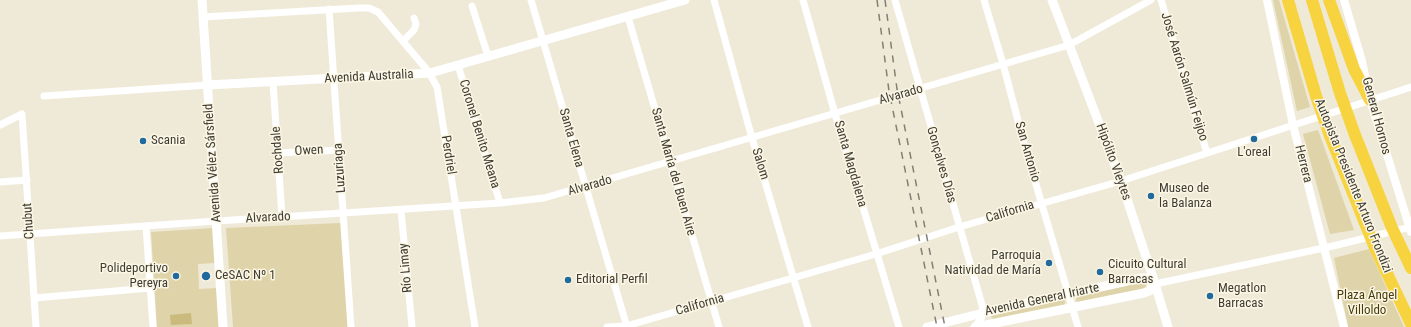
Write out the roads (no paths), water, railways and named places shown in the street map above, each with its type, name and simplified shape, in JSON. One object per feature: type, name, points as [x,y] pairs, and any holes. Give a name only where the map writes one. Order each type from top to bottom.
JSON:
[{"type":"highway","name":"Autopista Presidente Arturo Frondizi","points":[[1288,0],[1314,89],[1330,136],[1375,248],[1411,324]]},
{"type":"highway","name":"Autopista Presidente Arturo Frondizi","points":[[1312,0],[1340,93],[1355,135],[1392,228],[1411,268]]},
{"type":"highway","points":[[1329,0],[1356,73],[1370,100]]},
{"type":"main road","name":"Avenida Vélez Sársfield","points":[[202,0],[224,327]]},
{"type":"main road","name":"Avenida Australia","points":[[208,85],[430,73],[685,0]]},
{"type":"main road","name":"Hipólito Vieytes","points":[[1052,0],[1121,181],[1168,327]]},
{"type":"main road","name":"Avenida General Iriarte","points":[[927,327],[961,323],[983,313],[1141,278],[1146,278],[1155,284],[1149,291],[1144,293],[975,327]]},
{"type":"street","name":"Santa Elena","points":[[531,0],[626,326]]},
{"type":"street","name":"Salom","points":[[714,0],[752,138],[808,327]]},
{"type":"street","name":"Santa Magdalena","points":[[803,0],[876,254],[899,327]]},
{"type":"street","name":"Gonçalves Días","points":[[895,0],[982,305],[983,313]]},
{"type":"street","name":"San Antonio","points":[[984,0],[1041,203],[1078,327]]},
{"type":"street","name":"Alvarado","points":[[0,236],[401,210],[500,203],[544,198],[920,90],[1069,45],[1151,0]]},
{"type":"street","name":"José Aarón Salmún Feijoo","points":[[1161,0],[1207,153]]},
{"type":"street","name":"Herrera","points":[[1267,0],[1294,125],[1344,327]]},
{"type":"street","name":"General Hornos","points":[[1344,0],[1362,61],[1370,100],[1410,229]]},
{"type":"street","points":[[472,6],[488,56]]},
{"type":"street","name":"Perdriel","points":[[329,10],[369,8],[378,12],[430,73],[436,84],[475,327]]},
{"type":"street","points":[[203,17],[329,10]]},
{"type":"street","name":"Luzuriaga","points":[[329,10],[352,327]]},
{"type":"street","name":"Santa María del Buen Aire","points":[[628,17],[719,327]]},
{"type":"street","points":[[403,41],[414,30],[416,24],[414,18]]},
{"type":"street","name":"Coronel Benito Meana","points":[[458,65],[500,203]]},
{"type":"street","name":"Rochdale","points":[[273,82],[282,217]]},
{"type":"street","name":"Avenida Australia","points":[[44,96],[208,85]]},
{"type":"street","name":"California","points":[[607,327],[626,326],[711,302],[876,254],[959,227],[1121,181],[1411,87]]},
{"type":"street","name":"Chubut","points":[[0,125],[22,114],[36,327]]},
{"type":"street","name":"Owen","points":[[278,153],[339,150]]},
{"type":"street","points":[[0,182],[27,180]]},
{"type":"street","name":"Río Limay","points":[[401,210],[412,327]]},
{"type":"street","points":[[146,226],[153,327]]},
{"type":"street","name":"Avenida General Iriarte","points":[[1155,284],[1410,229]]},
{"type":"street","points":[[34,298],[150,288]]},
{"type":"street","points":[[975,327],[983,313]]},
{"type":"railway","points":[[877,0],[889,91],[937,327]]},
{"type":"railway","points":[[885,0],[897,89],[945,327]]},
{"type":"place","name":"L'oreal","points":[[1254,139]]},
{"type":"place","name":"Scania","points":[[143,141]]},
{"type":"place","name":"Museo de la Balanza","points":[[1151,196]]},
{"type":"place","name":"Parroquia Natividad de María","points":[[1049,263]]},
{"type":"place","name":"Cicuito Cultural Barracas","points":[[1100,272]]},
{"type":"place","name":"Polideportivo Pereyra","points":[[176,276]]},
{"type":"place","name":"CeSAC Nº 1","points":[[206,276]]},
{"type":"place","name":"Editorial Perfil","points":[[568,280]]},
{"type":"place","name":"Megatlon Barracas","points":[[1210,296]]},
{"type":"park label","name":"Plaza Ángel Villoldo","points":[[1367,304]]}]
